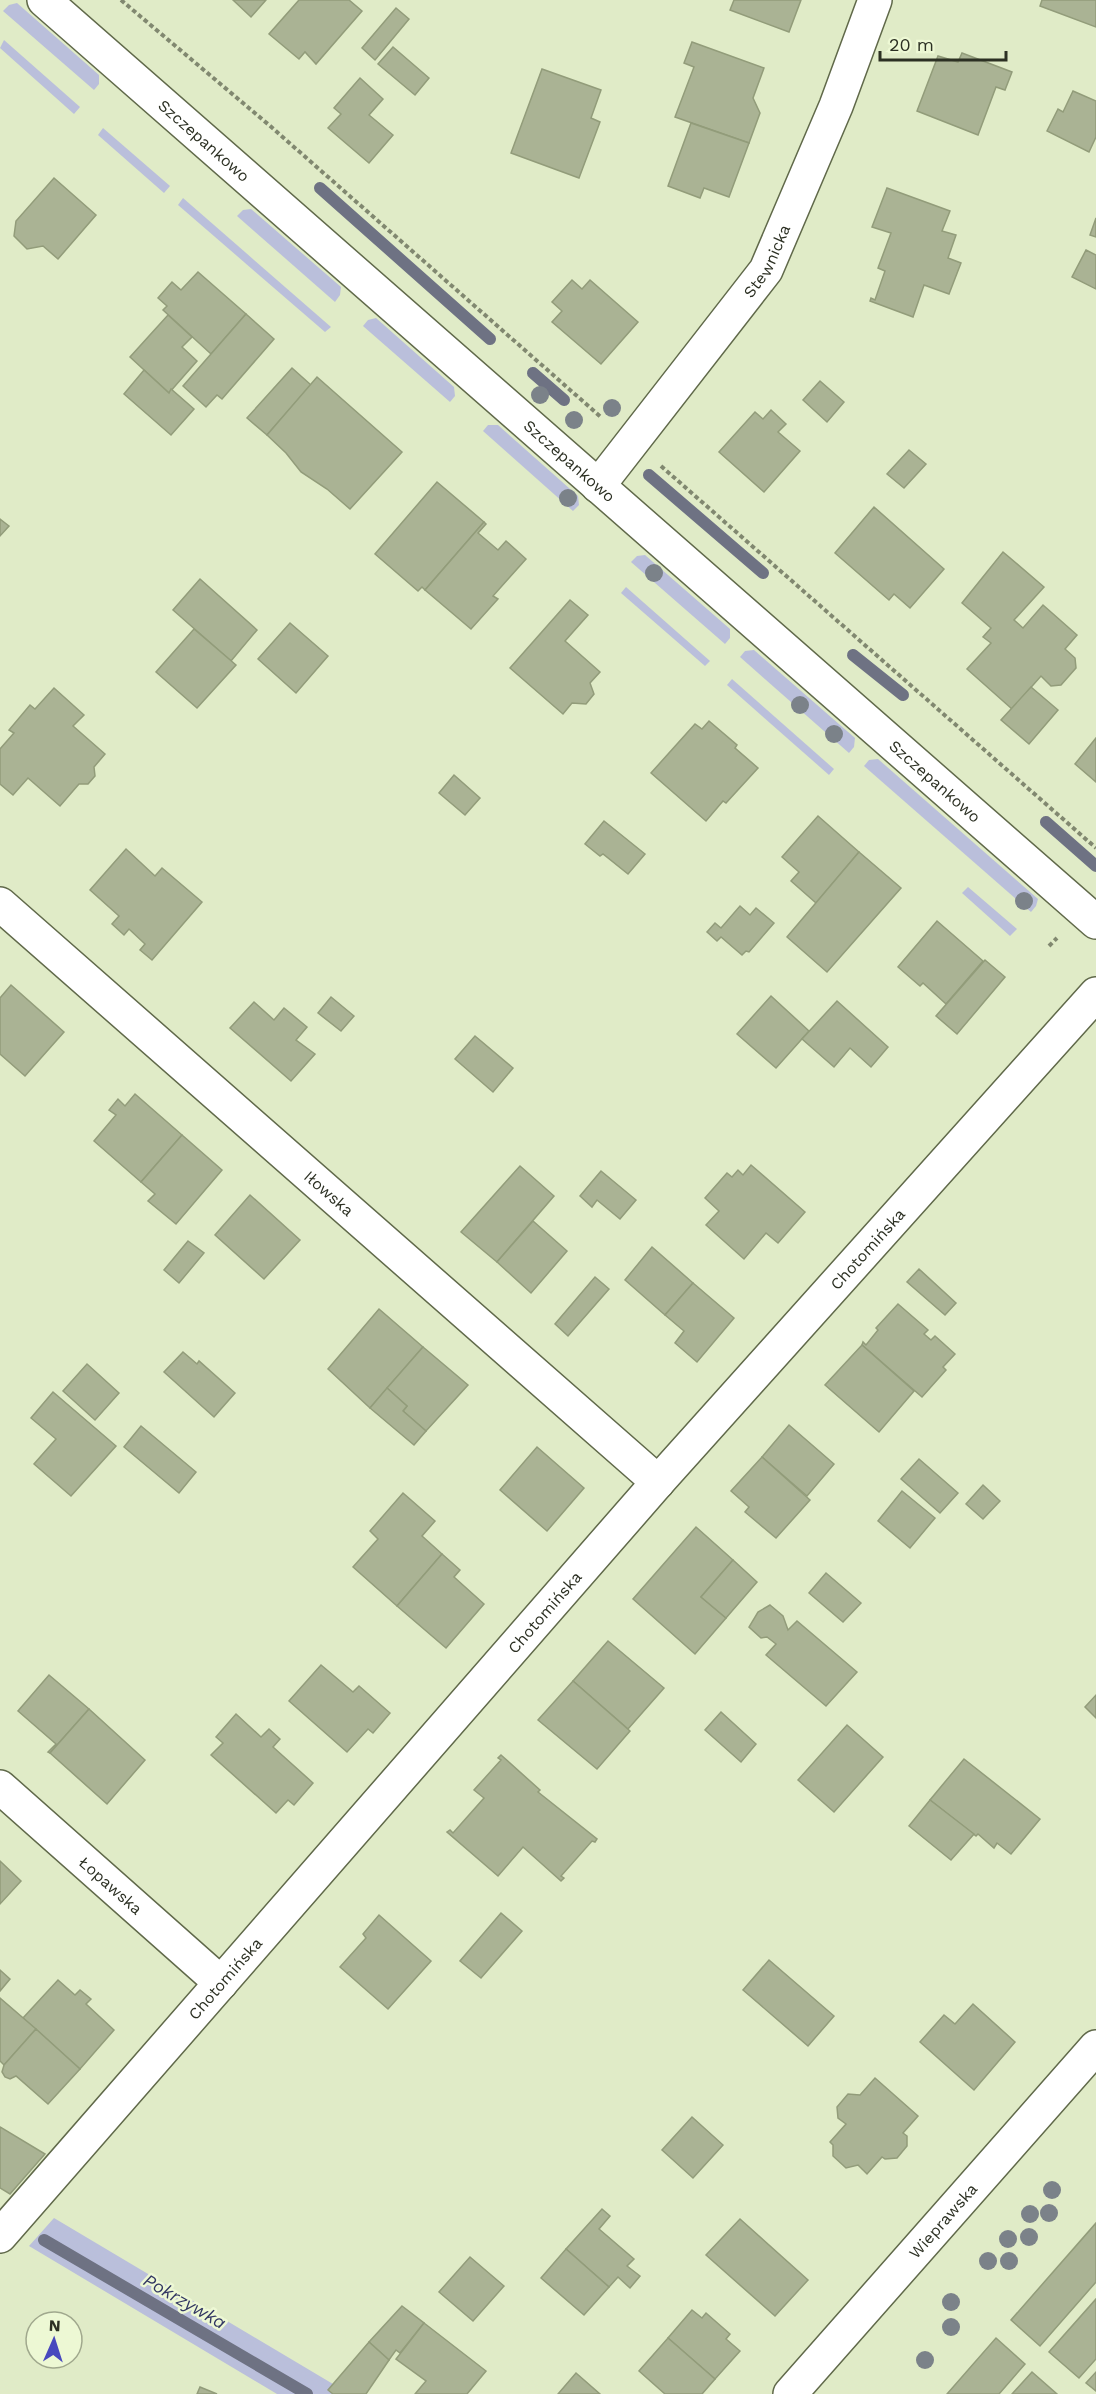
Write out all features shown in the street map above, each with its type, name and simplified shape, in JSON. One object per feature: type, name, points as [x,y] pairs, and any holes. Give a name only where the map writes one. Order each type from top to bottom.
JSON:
[{"type":"street","name":"Szczepankowo","points":[[44,0],[1096,922]]},
{"type":"street","name":"Stewnicka","points":[[598,486],[766,270],[836,106],[875,0]]},
{"type":"street","name":"Iłowska","points":[[0,904],[658,1482]]},
{"type":"street","name":"Chotomińska","points":[[0,2236],[658,1482],[1096,994]]},
{"type":"street","name":"Łopawska","points":[[0,1787],[221,1983]]},
{"type":"street","name":"Wieprawska","points":[[790,2394],[1096,2047]]},
{"type":"shaded area","points":[[17,3],[99,75],[99,84],[94,90],[3,11],[9,5]]},
{"type":"shaded area","points":[[4,40],[80,107],[74,114],[0,48]]},
{"type":"shaded area","points":[[103,128],[170,186],[164,193],[98,135]]},
{"type":"shaded area","points":[[183,198],[331,327],[325,332],[178,205]]},
{"type":"shaded area","points":[[251,209],[341,287],[340,295],[335,302],[237,216],[243,210]]},
{"type":"shaded area","points":[[376,318],[454,387],[455,396],[450,402],[363,326],[368,320]]},
{"type":"shaded area","points":[[488,425],[498,425],[578,496],[579,505],[573,511],[483,431]]},
{"type":"shaded area","points":[[645,555],[730,629],[730,638],[725,644],[631,562],[637,556]]},
{"type":"shaded area","points":[[626,587],[710,661],[705,666],[621,593]]},
{"type":"shaded area","points":[[754,650],[855,738],[854,747],[849,753],[740,657],[745,651]]},
{"type":"shaded area","points":[[732,679],[834,769],[829,775],[727,685]]},
{"type":"shaded area","points":[[878,759],[1038,899],[1031,912],[864,766],[869,760]]},
{"type":"shaded area","points":[[968,887],[1017,929],[1010,936],[962,893]]},
{"type":"shaded area","points":[[54,2218],[333,2384],[328,2390],[333,2394],[277,2394],[29,2246]]},
{"type":"building","points":[[233,0],[266,0],[251,17]]},
{"type":"building","points":[[299,0],[349,0],[362,11],[316,64],[305,52],[299,59],[269,34]]},
{"type":"building","points":[[734,0],[801,0],[789,32],[730,10]]},
{"type":"building","points":[[1042,0],[1096,0],[1096,27],[1040,6]]},
{"type":"building","points":[[396,8],[409,19],[375,60],[362,48]]},
{"type":"building","points":[[692,42],[764,68],[753,98],[760,113],[749,143],[675,117],[694,67],[684,63]]},
{"type":"building","points":[[393,47],[429,78],[415,95],[378,64]]},
{"type":"building","points":[[962,53],[1012,72],[1005,90],[996,87],[978,135],[917,111],[938,56],[958,62]]},
{"type":"building","points":[[542,69],[601,90],[591,118],[600,122],[579,178],[511,153]]},
{"type":"building","points":[[360,78],[383,99],[369,115],[393,135],[369,163],[328,128],[341,114],[334,108]]},
{"type":"building","points":[[1073,91],[1096,101],[1096,137],[1089,152],[1047,131],[1058,109],[1063,112]]},
{"type":"building","points":[[691,123],[749,143],[729,197],[704,188],[700,198],[668,186]]},
{"type":"building","points":[[54,178],[96,215],[58,259],[43,246],[27,249],[14,236],[16,221]]},
{"type":"building","points":[[887,188],[950,211],[942,231],[956,235],[948,258],[961,263],[949,294],[924,285],[913,317],[870,301],[871,298],[875,300],[885,271],[878,268],[891,233],[872,227]]},
{"type":"building","points":[[1096,218],[1096,237],[1090,235]]},
{"type":"building","points":[[1086,250],[1096,255],[1096,289],[1072,277]]},
{"type":"building","points":[[198,272],[246,314],[211,354],[163,310],[167,306],[158,298],[172,282],[181,290]]},
{"type":"building","points":[[572,280],[582,289],[590,280],[638,322],[601,364],[552,322],[562,311],[552,302]]},
{"type":"building","points":[[246,314],[274,339],[222,399],[217,395],[206,407],[183,386]]},
{"type":"building","points":[[168,315],[192,337],[182,347],[197,361],[169,393],[130,357]]},
{"type":"building","points":[[292,368],[311,385],[267,435],[247,418]]},
{"type":"building","points":[[144,370],[169,393],[171,389],[194,409],[171,435],[124,394]]},
{"type":"building","points":[[317,377],[402,452],[350,509],[327,489],[301,472],[286,453],[267,435]]},
{"type":"building","points":[[820,381],[844,402],[827,422],[803,400]]},
{"type":"building","points":[[771,410],[786,424],[778,432],[800,451],[764,492],[719,452],[755,412],[763,419]]},
{"type":"building","points":[[909,450],[926,464],[904,488],[887,474]]},
{"type":"building","points":[[437,482],[484,522],[425,590],[422,587],[418,591],[375,554]]},
{"type":"building","points":[[874,507],[944,569],[910,608],[894,594],[889,600],[835,553]]},
{"type":"building","points":[[0,519],[9,526],[0,536]]},
{"type":"building","points":[[484,522],[486,524],[478,533],[498,550],[506,541],[526,559],[493,596],[498,599],[471,629],[425,590]]},
{"type":"building","points":[[1003,552],[1044,587],[1014,620],[1023,628],[1043,605],[1077,635],[1065,649],[1075,658],[1076,668],[1061,685],[1051,686],[1041,676],[1012,709],[967,669],[991,643],[983,637],[991,628],[962,603]]},
{"type":"building","points":[[200,579],[257,630],[231,661],[173,610]]},
{"type":"building","points":[[570,600],[588,615],[565,641],[600,672],[590,683],[594,694],[586,704],[572,703],[563,714],[510,668]]},
{"type":"building","points":[[290,623],[328,656],[296,693],[258,659]]},
{"type":"building","points":[[194,629],[236,665],[197,708],[156,672]]},
{"type":"building","points":[[1031,687],[1058,710],[1029,744],[1001,720]]},
{"type":"building","points":[[54,688],[84,715],[73,726],[105,754],[94,767],[95,776],[88,784],[79,784],[60,806],[28,778],[13,795],[0,784],[0,749],[14,733],[9,730],[30,705],[35,709]]},
{"type":"building","points":[[709,721],[737,745],[735,748],[758,768],[726,803],[723,801],[706,821],[651,773],[695,724],[702,729]]},
{"type":"building","points":[[1096,738],[1096,782],[1075,764]]},
{"type":"building","points":[[454,775],[480,798],[465,815],[439,793]]},
{"type":"building","points":[[818,816],[859,852],[816,903],[791,881],[799,872],[782,857]]},
{"type":"building","points":[[604,821],[645,854],[628,874],[603,854],[600,856],[585,844]]},
{"type":"building","points":[[126,849],[155,876],[162,868],[202,902],[152,960],[140,950],[145,944],[129,929],[124,935],[112,924],[119,916],[90,890]]},
{"type":"building","points":[[859,852],[901,888],[827,972],[787,937]]},
{"type":"building","points":[[740,906],[750,915],[756,908],[774,923],[749,952],[746,951],[742,955],[721,937],[717,941],[707,932],[715,923],[721,928]]},
{"type":"building","points":[[937,921],[983,961],[946,1004],[923,983],[920,986],[898,967]]},
{"type":"building","points":[[985,960],[1005,977],[957,1034],[936,1016]]},
{"type":"building","points":[[11,985],[64,1032],[25,1076],[0,1054],[0,998]]},
{"type":"building","points":[[771,996],[809,1031],[776,1068],[737,1034]]},
{"type":"building","points":[[331,997],[354,1016],[341,1031],[318,1013]]},
{"type":"building","points":[[837,1001],[888,1047],[871,1067],[850,1048],[834,1067],[802,1039]]},
{"type":"building","points":[[254,1002],[274,1020],[284,1008],[307,1027],[296,1040],[315,1054],[291,1081],[230,1028]]},
{"type":"building","points":[[475,1036],[513,1068],[493,1092],[455,1059]]},
{"type":"building","points":[[135,1094],[182,1135],[141,1182],[94,1141],[116,1115],[109,1110],[118,1099],[125,1106]]},
{"type":"building","points":[[182,1135],[222,1170],[176,1224],[148,1201],[155,1194],[141,1182]]},
{"type":"building","points":[[751,1165],[805,1212],[778,1243],[766,1233],[744,1259],[706,1225],[719,1211],[705,1198],[727,1173],[732,1177],[738,1170],[743,1175]]},
{"type":"building","points":[[520,1166],[554,1196],[497,1262],[461,1232]]},
{"type":"building","points":[[601,1171],[636,1200],[620,1219],[597,1200],[592,1207],[580,1196]]},
{"type":"building","points":[[250,1195],[300,1240],[264,1279],[215,1235]]},
{"type":"building","points":[[533,1221],[567,1251],[531,1293],[497,1262]]},
{"type":"building","points":[[188,1241],[204,1253],[179,1283],[164,1270]]},
{"type":"building","points":[[652,1247],[693,1283],[665,1315],[625,1280]]},
{"type":"building","points":[[919,1269],[956,1303],[945,1315],[907,1282]]},
{"type":"building","points":[[595,1277],[609,1289],[568,1336],[555,1324]]},
{"type":"building","points":[[693,1283],[734,1318],[697,1362],[675,1343],[684,1331],[665,1315]]},
{"type":"building","points":[[898,1304],[928,1330],[924,1334],[931,1340],[935,1336],[955,1354],[943,1367],[946,1370],[922,1397],[862,1345],[863,1342],[866,1345],[878,1330],[876,1328]]},
{"type":"building","points":[[379,1309],[423,1347],[370,1408],[328,1369]]},
{"type":"building","points":[[862,1345],[914,1391],[879,1432],[825,1385]]},
{"type":"building","points":[[423,1347],[468,1385],[426,1431],[403,1411],[407,1406],[387,1388]]},
{"type":"building","points":[[183,1352],[197,1364],[199,1361],[235,1393],[214,1417],[164,1372]]},
{"type":"building","points":[[87,1364],[119,1393],[95,1420],[63,1391]]},
{"type":"building","points":[[387,1388],[407,1406],[403,1411],[426,1431],[414,1445],[370,1408]]},
{"type":"building","points":[[53,1392],[116,1446],[71,1496],[34,1464],[56,1439],[31,1418]]},
{"type":"building","points":[[789,1425],[834,1464],[807,1496],[762,1457]]},
{"type":"building","points":[[141,1426],[196,1472],[179,1493],[124,1447]]},
{"type":"building","points":[[537,1447],[584,1488],[547,1531],[500,1490]]},
{"type":"building","points":[[762,1457],[810,1500],[776,1538],[745,1512],[749,1507],[731,1491]]},
{"type":"building","points":[[919,1459],[958,1493],[940,1513],[901,1479]]},
{"type":"building","points":[[983,1485],[1000,1501],[983,1519],[966,1504]]},
{"type":"building","points":[[902,1491],[935,1518],[910,1548],[878,1521]]},
{"type":"building","points":[[403,1493],[435,1521],[422,1536],[442,1554],[397,1606],[353,1567],[378,1539],[370,1531]]},
{"type":"building","points":[[696,1527],[733,1560],[701,1597],[726,1618],[695,1654],[633,1599]]},
{"type":"building","points":[[442,1554],[460,1570],[454,1577],[484,1604],[446,1648],[397,1606]]},
{"type":"building","points":[[733,1560],[757,1582],[726,1618],[701,1597]]},
{"type":"building","points":[[826,1573],[861,1603],[843,1622],[809,1593]]},
{"type":"building","points":[[770,1605],[783,1616],[788,1630],[797,1621],[857,1672],[826,1706],[766,1655],[776,1644],[767,1637],[761,1638],[749,1627],[758,1612]]},
{"type":"building","points":[[608,1641],[664,1688],[628,1729],[573,1681]]},
{"type":"building","points":[[321,1665],[353,1692],[359,1686],[390,1713],[373,1733],[368,1729],[347,1752],[289,1701]]},
{"type":"building","points":[[49,1675],[89,1709],[50,1753],[48,1752],[56,1744],[18,1711]]},
{"type":"building","points":[[573,1681],[630,1731],[597,1769],[538,1720]]},
{"type":"building","points":[[1096,1695],[1096,1718],[1085,1707]]},
{"type":"building","points":[[89,1709],[145,1760],[107,1804],[50,1753]]},
{"type":"building","points":[[721,1712],[756,1744],[741,1762],[705,1730]]},
{"type":"building","points":[[236,1714],[261,1737],[269,1729],[280,1739],[273,1747],[313,1783],[294,1805],[288,1800],[276,1813],[211,1755],[223,1743],[216,1737]]},
{"type":"building","points":[[847,1725],[883,1757],[834,1812],[798,1780]]},
{"type":"building","points":[[501,1755],[540,1790],[538,1792],[597,1839],[595,1842],[592,1841],[561,1876],[564,1878],[561,1881],[523,1847],[498,1876],[447,1832],[450,1830],[453,1833],[484,1798],[474,1790],[501,1760],[498,1758]]},
{"type":"building","points":[[964,1759],[1040,1819],[1011,1854],[997,1843],[994,1848],[978,1834],[976,1836],[930,1800]]},
{"type":"building","points":[[930,1800],[974,1834],[951,1860],[909,1826]]},
{"type":"building","points":[[0,1861],[21,1881],[0,1904]]},
{"type":"building","points":[[501,1913],[522,1931],[481,1978],[460,1961]]},
{"type":"building","points":[[379,1915],[431,1961],[388,2009],[340,1967],[366,1938],[363,1934]]},
{"type":"building","points":[[769,1960],[834,2016],[808,2046],[743,1990]]},
{"type":"building","points":[[0,1970],[10,1979],[0,1991]]},
{"type":"building","points":[[58,1980],[75,1995],[80,1990],[91,1999],[86,2004],[114,2030],[80,2069],[23,2018]]},
{"type":"building","points":[[0,1998],[36,2029],[4,2065],[0,2061]]},
{"type":"building","points":[[973,2004],[1015,2042],[974,2090],[920,2042],[944,2015],[955,2024]]},
{"type":"building","points":[[36,2029],[80,2069],[48,2104],[16,2076],[10,2079],[2,2072],[4,2065]]},
{"type":"building","points":[[875,2078],[918,2116],[903,2133],[907,2136],[907,2146],[897,2158],[882,2157],[867,2174],[858,2165],[846,2168],[833,2156],[833,2145],[830,2142],[846,2124],[838,2118],[837,2107],[848,2094],[860,2095]]},
{"type":"building","points":[[692,2117],[723,2145],[693,2178],[662,2150]]},
{"type":"building","points":[[0,2127],[45,2154],[10,2194],[0,2188]]},
{"type":"building","points":[[602,2209],[610,2216],[599,2229],[634,2259],[627,2266],[640,2276],[630,2288],[618,2277],[609,2287],[566,2249]]},
{"type":"building","points":[[740,2219],[808,2280],[775,2316],[706,2255]]},
{"type":"building","points":[[1096,2223],[1096,2282],[1040,2346],[1011,2320]]},
{"type":"building","points":[[566,2249],[609,2287],[584,2315],[541,2278]]},
{"type":"building","points":[[470,2257],[504,2286],[473,2321],[439,2292]]},
{"type":"building","points":[[1096,2299],[1096,2359],[1079,2378],[1049,2352]]},
{"type":"building","points":[[402,2306],[424,2323],[400,2353],[396,2350],[389,2360],[369,2342]]},
{"type":"building","points":[[692,2310],[702,2318],[706,2313],[730,2334],[726,2339],[740,2351],[715,2379],[668,2338]]},
{"type":"building","points":[[424,2323],[486,2371],[467,2394],[415,2394],[426,2381],[396,2359]]},
{"type":"building","points":[[668,2338],[715,2379],[702,2394],[665,2394],[639,2371]]},
{"type":"building","points":[[996,2338],[1025,2364],[999,2394],[947,2394]]},
{"type":"building","points":[[369,2342],[389,2360],[366,2394],[333,2394],[328,2390]]},
{"type":"building","points":[[1032,2372],[1057,2394],[1012,2394]]},
{"type":"building","points":[[1096,2372],[1096,2391],[1086,2383]]},
{"type":"building","points":[[576,2373],[600,2394],[558,2394]]},
{"type":"building","points":[[200,2387],[217,2394],[197,2394]]},
{"type":"waterway","points":[[320,188],[490,339]]},
{"type":"waterway","points":[[533,373],[564,400]]},
{"type":"waterway","points":[[649,475],[763,573]]},
{"type":"waterway","points":[[853,655],[903,695]]},
{"type":"waterway","points":[[1046,822],[1096,866]]},
{"type":"waterway","name":"Pokrzywka","points":[[44,2240],[307,2394]]}]
